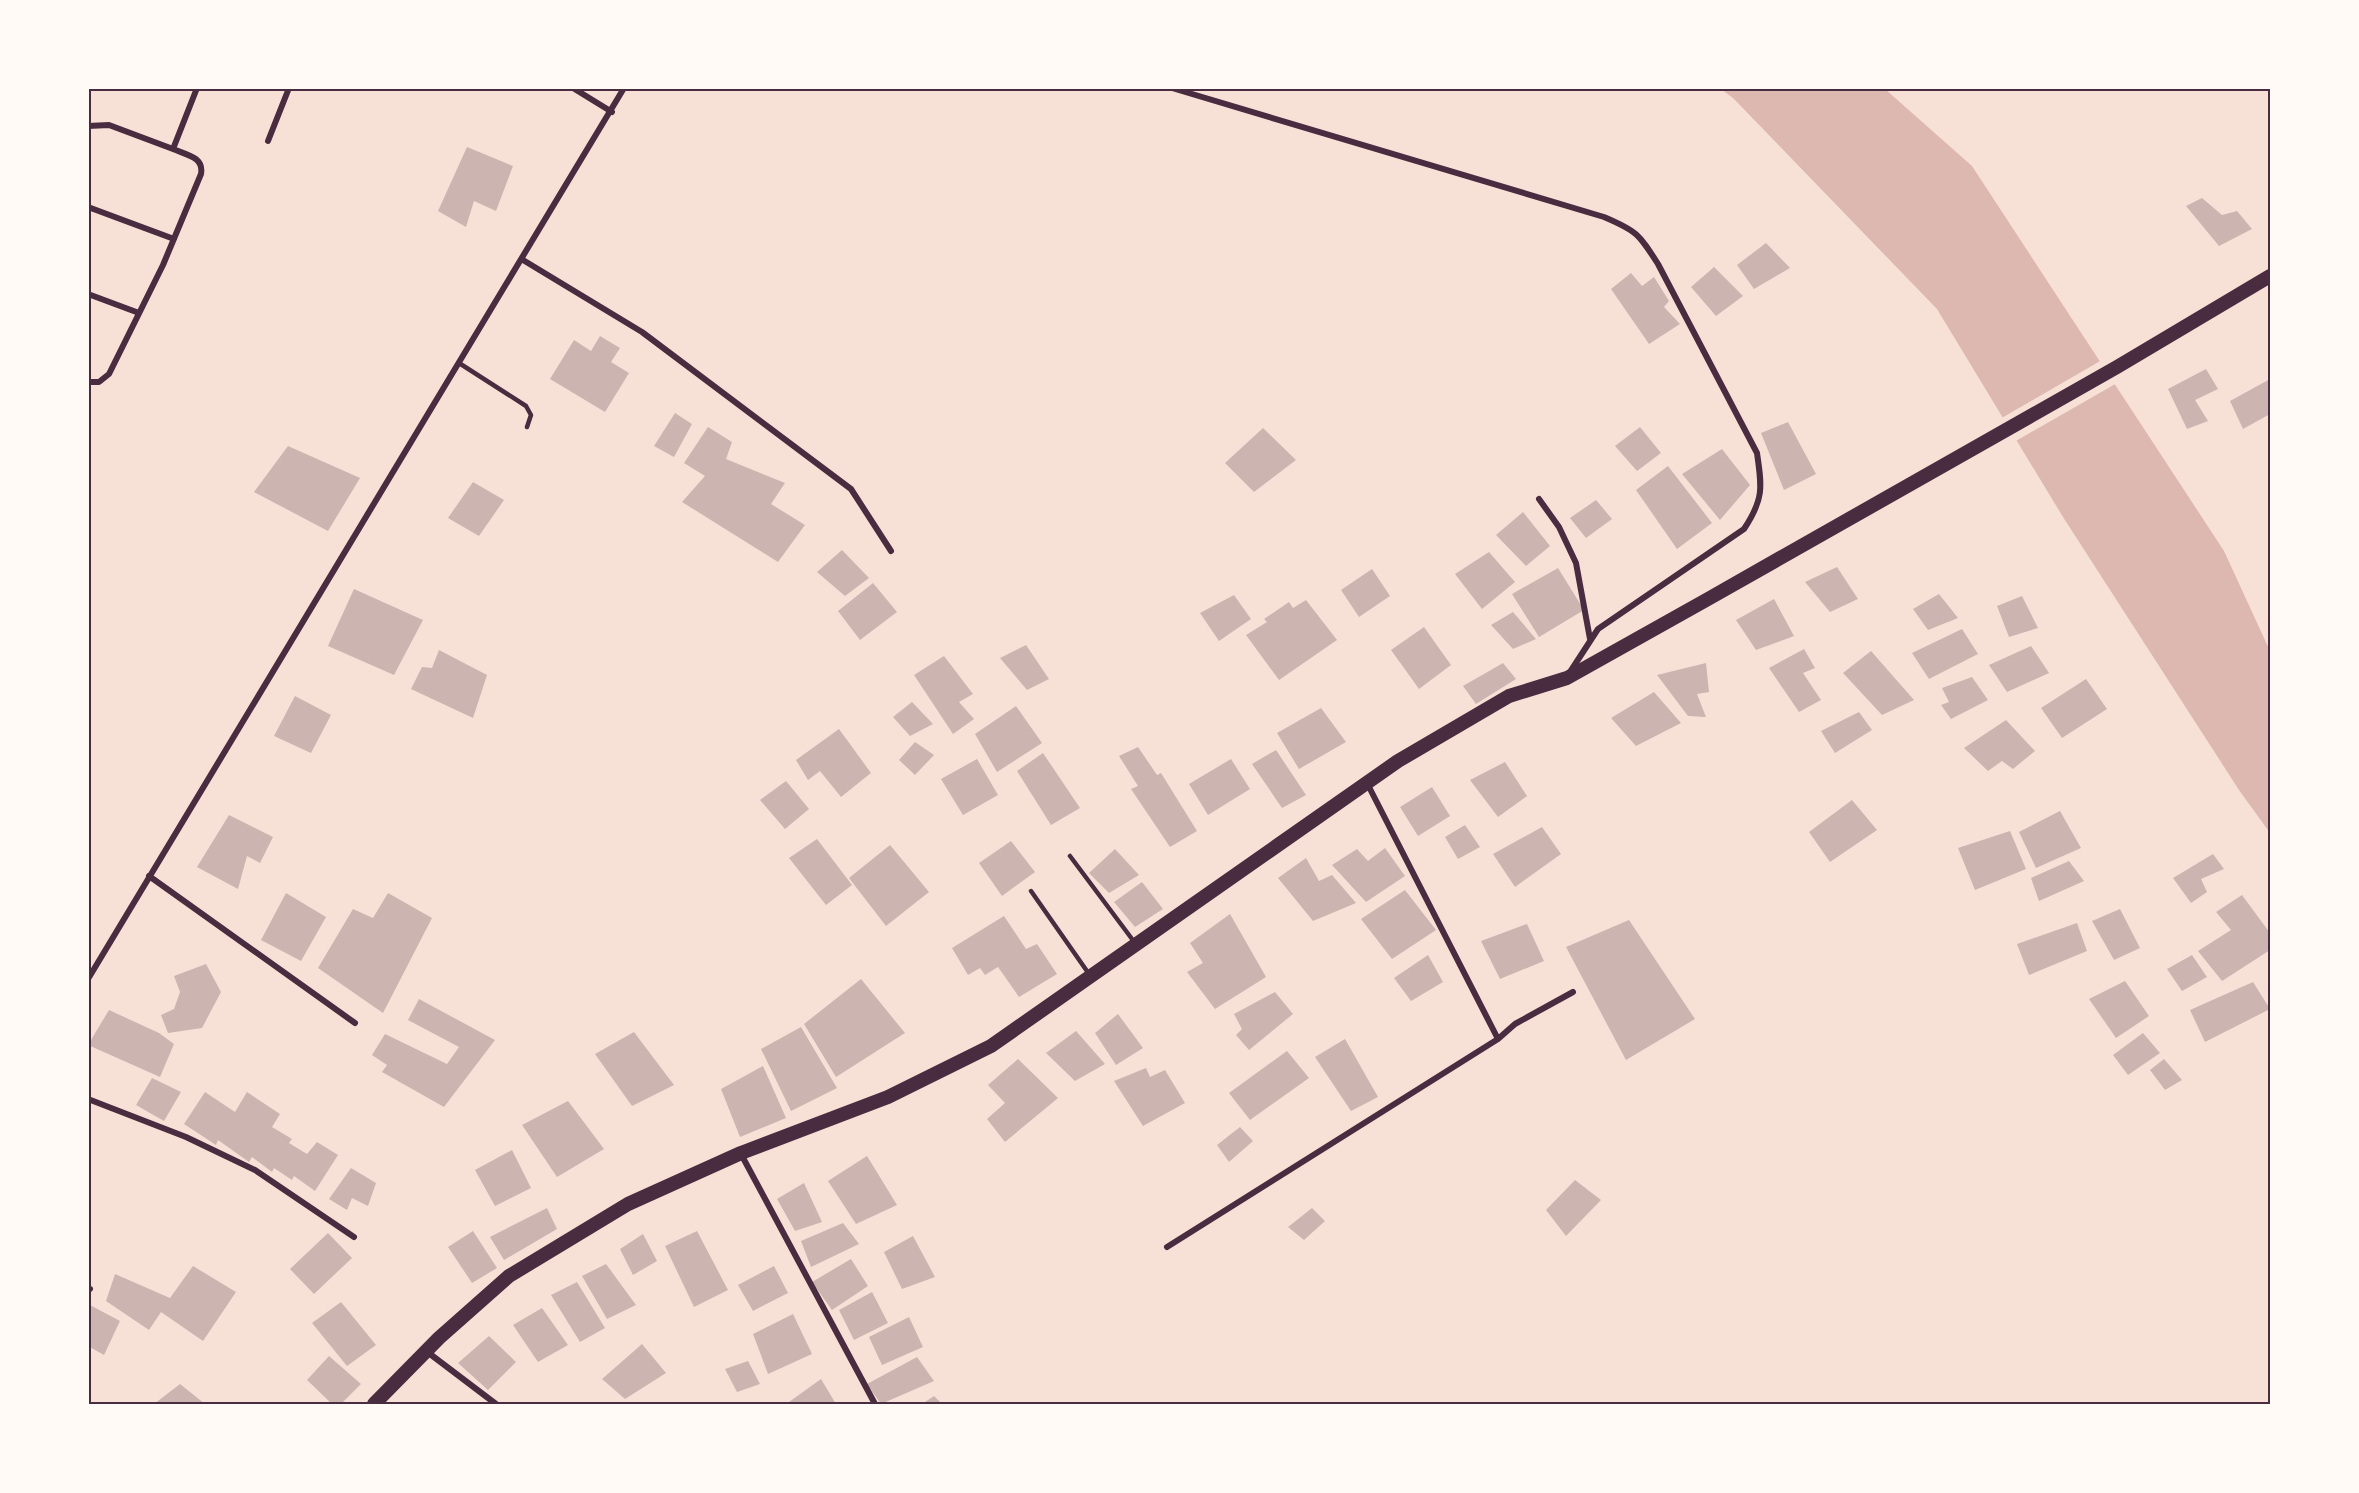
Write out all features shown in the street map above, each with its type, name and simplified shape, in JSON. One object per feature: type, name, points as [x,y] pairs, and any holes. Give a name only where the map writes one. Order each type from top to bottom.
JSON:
[{"type":"main road","points":[[374,1404],[426,1351],[509,1276],[628,1204],[741,1153],[888,1097],[991,1046],[1398,761],[1509,696],[1567,678],[1904,490],[2271,276]]},
{"type":"street","points":[[173,149],[197,88]]},
{"type":"street","points":[[268,141],[290,88]]},
{"type":"street","points":[[573,88],[612,112]]},
{"type":"street","points":[[88,979],[523,260],[612,112],[624,88]]},
{"type":"street","points":[[1172,88],[1604,217],[1631,229],[1640,236],[1658,264],[1757,453],[1761,481],[1758,508],[1744,529],[1598,629],[1567,678]]},
{"type":"street","points":[[88,126],[109,125],[199,160],[203,166],[174,239],[109,375],[99,382],[88,382]]},
{"type":"street","points":[[88,207],[174,239]]},
{"type":"street","points":[[523,260],[642,332],[851,489],[891,551]]},
{"type":"street","points":[[88,294],[139,314]]},
{"type":"street","points":[[1539,499],[1559,527],[1576,563],[1590,639]]},
{"type":"street","points":[[1367,783],[1498,1039]]},
{"type":"street","points":[[149,876],[355,1023]]},
{"type":"street","points":[[1167,1247],[1498,1039],[1515,1024],[1573,992]]},
{"type":"street","points":[[88,1099],[186,1137],[255,1170],[354,1237]]},
{"type":"street","points":[[741,1153],[875,1404]]},
{"type":"street","points":[[426,1351],[496,1404]]},
{"type":"lane","points":[[459,363],[526,406],[531,415],[527,427]]},
{"type":"lane","points":[[1070,856],[1136,945]]},
{"type":"lane","points":[[1031,891],[1091,977]]},
{"type":"shaded area","points":[[1721,89],[1885,89],[1972,166],[2224,551],[2270,651],[2270,833],[2239,790],[2063,517],[1937,309],[1733,98]]},
{"type":"pier","points":[[2102,360],[2117,383],[2014,442],[2000,419]]},
{"type":"building","points":[[467,147],[513,166],[496,211],[474,201],[466,227],[438,211]]},
{"type":"building","points":[[2202,198],[2222,215],[2237,211],[2252,229],[2219,246],[2186,206]]},
{"type":"building","points":[[1766,243],[1790,268],[1754,289],[1737,265]]},
{"type":"building","points":[[1714,267],[1743,296],[1716,316],[1691,287]]},
{"type":"building","points":[[1631,273],[1642,286],[1654,277],[1669,301],[1664,307],[1680,324],[1649,344],[1611,289]]},
{"type":"building","points":[[600,336],[620,348],[611,362],[629,373],[605,412],[550,379],[574,340],[591,351]]},
{"type":"building","points":[[2206,369],[2218,389],[2195,400],[2208,421],[2187,429],[2168,389]]},
{"type":"building","points":[[2270,379],[2270,414],[2243,429],[2230,401]]},
{"type":"building","points":[[675,413],[692,424],[674,457],[654,446]]},
{"type":"building","points":[[1788,422],[1816,474],[1784,490],[1761,433]]},
{"type":"building","points":[[708,427],[732,442],[726,459],[785,483],[771,504],[805,525],[778,562],[682,502],[705,476],[684,463]]},
{"type":"building","points":[[1640,427],[1661,453],[1637,471],[1615,446]]},
{"type":"building","points":[[1263,428],[1296,460],[1254,492],[1225,463]]},
{"type":"building","points":[[288,446],[360,478],[328,531],[254,492]]},
{"type":"building","points":[[1722,449],[1750,485],[1720,520],[1682,474]]},
{"type":"building","points":[[1668,466],[1712,523],[1677,549],[1636,490]]},
{"type":"building","points":[[473,482],[504,500],[479,536],[448,518]]},
{"type":"building","points":[[1596,500],[1612,519],[1586,538],[1570,518]]},
{"type":"building","points":[[1523,512],[1550,546],[1526,566],[1496,535]]},
{"type":"building","points":[[842,550],[869,578],[845,596],[817,572]]},
{"type":"building","points":[[1489,552],[1515,582],[1482,609],[1455,574]]},
{"type":"building","points":[[1837,567],[1858,599],[1830,612],[1805,582]]},
{"type":"building","points":[[1558,568],[1584,610],[1539,637],[1512,594]]},
{"type":"building","points":[[1372,569],[1390,596],[1359,617],[1341,590]]},
{"type":"building","points":[[873,583],[897,612],[860,640],[838,611]]},
{"type":"building","points":[[354,589],[423,620],[394,675],[328,646]]},
{"type":"building","points":[[1939,594],[1958,618],[1928,630],[1913,609]]},
{"type":"building","points":[[1234,595],[1251,619],[1219,641],[1200,613]]},
{"type":"building","points":[[2022,596],[2038,628],[2009,637],[1997,606]]},
{"type":"building","points":[[1774,599],[1794,636],[1756,650],[1736,620]]},
{"type":"building","points":[[1306,600],[1337,640],[1279,680],[1246,635],[1267,622],[1264,619],[1289,602],[1293,608]]},
{"type":"building","points":[[1513,612],[1536,639],[1513,649],[1491,625]]},
{"type":"building","points":[[1424,627],[1451,665],[1419,689],[1391,650]]},
{"type":"building","points":[[1962,629],[1978,654],[1929,679],[1912,653]]},
{"type":"building","points":[[1026,645],[1049,679],[1027,690],[1000,658]]},
{"type":"building","points":[[2031,646],[2049,673],[2007,692],[1989,665]]},
{"type":"building","points":[[1804,649],[1815,668],[1803,673],[1821,700],[1799,712],[1769,668]]},
{"type":"building","points":[[439,650],[487,675],[473,718],[411,689],[422,667],[432,668]]},
{"type":"building","points":[[1871,651],[1914,700],[1882,715],[1843,673]]},
{"type":"building","points":[[944,656],[973,694],[959,702],[974,719],[953,734],[914,675]]},
{"type":"building","points":[[1503,663],[1516,679],[1476,704],[1463,686]]},
{"type":"building","points":[[1706,663],[1709,692],[1697,694],[1706,717],[1688,716],[1657,675]]},
{"type":"building","points":[[1972,677],[1988,700],[1951,719],[1941,705],[1949,702],[1942,688]]},
{"type":"building","points":[[2086,679],[2107,709],[2062,738],[2041,708]]},
{"type":"building","points":[[1654,692],[1681,723],[1636,746],[1611,718]]},
{"type":"building","points":[[295,696],[331,715],[311,753],[274,736]]},
{"type":"building","points":[[912,702],[933,724],[910,736],[893,717]]},
{"type":"building","points":[[1016,706],[1042,743],[997,772],[975,734]]},
{"type":"building","points":[[1321,708],[1346,742],[1299,769],[1277,733]]},
{"type":"building","points":[[1859,712],[1872,730],[1835,753],[1821,731]]},
{"type":"building","points":[[2006,720],[2035,751],[2013,769],[2002,761],[1988,771],[1964,748]]},
{"type":"building","points":[[839,729],[871,773],[841,797],[820,771],[808,780],[796,760]]},
{"type":"building","points":[[915,742],[934,755],[915,775],[899,760]]},
{"type":"building","points":[[1138,747],[1157,775],[1161,773],[1197,831],[1170,847],[1131,789],[1138,786],[1119,756]]},
{"type":"building","points":[[1276,750],[1306,795],[1282,808],[1252,764]]},
{"type":"building","points":[[1043,753],[1080,808],[1051,825],[1017,771]]},
{"type":"building","points":[[977,759],[998,795],[963,815],[941,779]]},
{"type":"building","points":[[1231,759],[1250,789],[1208,815],[1189,784]]},
{"type":"building","points":[[1505,762],[1527,796],[1498,817],[1470,780]]},
{"type":"building","points":[[786,781],[809,809],[785,829],[760,800]]},
{"type":"building","points":[[1432,787],[1450,816],[1418,836],[1400,807]]},
{"type":"building","points":[[1852,800],[1877,830],[1830,862],[1809,832]]},
{"type":"building","points":[[2060,811],[2081,848],[2036,868],[2019,832]]},
{"type":"building","points":[[229,815],[273,837],[260,863],[247,856],[238,889],[197,867]]},
{"type":"building","points":[[1465,825],[1480,847],[1458,859],[1445,837]]},
{"type":"building","points":[[1542,827],[1561,854],[1515,887],[1493,854]]},
{"type":"building","points":[[2010,831],[2026,869],[1975,890],[1958,848]]},
{"type":"building","points":[[817,839],[852,885],[826,905],[789,858]]},
{"type":"building","points":[[1011,841],[1035,872],[1002,896],[979,863]]},
{"type":"building","points":[[890,845],[929,892],[886,926],[849,878]]},
{"type":"building","points":[[1385,848],[1405,876],[1366,902],[1332,865],[1357,849],[1368,861]]},
{"type":"building","points":[[1115,849],[1139,875],[1109,893],[1089,873]]},
{"type":"building","points":[[2213,854],[2224,869],[2201,879],[2207,892],[2191,903],[2173,878]]},
{"type":"building","points":[[1306,858],[1319,881],[1332,875],[1356,903],[1313,921],[1278,878]]},
{"type":"building","points":[[2069,861],[2084,881],[2039,901],[2031,878]]},
{"type":"building","points":[[1142,882],[1163,909],[1135,927],[1114,902]]},
{"type":"building","points":[[1405,890],[1436,930],[1392,959],[1361,919]]},
{"type":"building","points":[[286,893],[326,917],[301,961],[261,940]]},
{"type":"building","points":[[388,893],[432,918],[383,1013],[318,968],[353,909],[373,918]]},
{"type":"building","points":[[2242,895],[2270,933],[2270,950],[2222,981],[2198,951],[2231,930],[2216,912]]},
{"type":"building","points":[[2120,909],[2140,948],[2114,960],[2092,921]]},
{"type":"building","points":[[1230,914],[1266,977],[1215,1009],[1187,972],[1203,963],[1190,943]]},
{"type":"building","points":[[1004,916],[1026,949],[1037,944],[1057,974],[1019,997],[998,967],[985,975],[980,968],[968,975],[952,948]]},
{"type":"building","points":[[1629,920],[1695,1019],[1626,1060],[1566,947]]},
{"type":"building","points":[[2077,923],[2087,951],[2029,975],[2017,944]]},
{"type":"building","points":[[1527,924],[1544,961],[1500,979],[1481,941]]},
{"type":"building","points":[[1428,955],[1443,982],[1411,1001],[1394,978]]},
{"type":"building","points":[[2192,955],[2207,977],[2182,991],[2167,969]]},
{"type":"building","points":[[206,964],[221,992],[202,1028],[168,1033],[161,1015],[174,1009],[180,992],[174,976]]},
{"type":"building","points":[[861,979],[905,1033],[836,1077],[804,1024]]},
{"type":"building","points":[[2125,981],[2149,1016],[2116,1038],[2089,999]]},
{"type":"building","points":[[2253,982],[2270,1009],[2205,1042],[2190,1010]]},
{"type":"building","points":[[1275,992],[1293,1014],[1249,1050],[1236,1035],[1242,1029],[1234,1014]]},
{"type":"building","points":[[419,999],[495,1040],[444,1107],[382,1072],[387,1065],[372,1055],[385,1034],[447,1064],[459,1047],[408,1020]]},
{"type":"building","points":[[109,1010],[159,1033],[174,1044],[160,1077],[88,1045]]},
{"type":"building","points":[[1118,1014],[1143,1048],[1116,1065],[1095,1033]]},
{"type":"building","points":[[801,1027],[837,1088],[791,1111],[761,1049]]},
{"type":"building","points":[[1076,1031],[1105,1064],[1075,1081],[1046,1053]]},
{"type":"building","points":[[634,1032],[674,1085],[632,1106],[595,1054]]},
{"type":"building","points":[[2143,1033],[2160,1053],[2128,1075],[2113,1055]]},
{"type":"building","points":[[1345,1039],[1378,1097],[1351,1111],[1315,1057]]},
{"type":"building","points":[[1287,1051],[1309,1078],[1250,1120],[1229,1093]]},
{"type":"building","points":[[1018,1059],[1058,1098],[1005,1142],[987,1119],[1005,1103],[988,1085]]},
{"type":"building","points":[[2164,1059],[2182,1080],[2165,1090],[2150,1070]]},
{"type":"building","points":[[763,1066],[786,1118],[740,1137],[721,1089]]},
{"type":"building","points":[[1146,1068],[1150,1077],[1165,1070],[1185,1103],[1143,1126],[1114,1081]]},
{"type":"building","points":[[152,1078],[181,1092],[164,1121],[136,1105]]},
{"type":"building","points":[[205,1092],[235,1112],[247,1092],[280,1114],[272,1127],[292,1139],[289,1143],[307,1154],[317,1142],[338,1155],[315,1191],[294,1176],[292,1180],[274,1168],[272,1172],[252,1157],[249,1162],[218,1140],[216,1145],[184,1124]]},
{"type":"building","points":[[568,1101],[604,1149],[557,1177],[522,1125]]},
{"type":"building","points":[[1240,1127],[1253,1141],[1229,1162],[1217,1145]]},
{"type":"building","points":[[512,1150],[531,1188],[495,1206],[475,1170]]},
{"type":"building","points":[[867,1156],[897,1205],[856,1224],[828,1181]]},
{"type":"building","points":[[351,1168],[376,1183],[368,1206],[352,1198],[347,1210],[329,1199]]},
{"type":"building","points":[[1575,1180],[1601,1200],[1566,1236],[1546,1210]]},
{"type":"building","points":[[804,1183],[822,1222],[795,1231],[777,1199]]},
{"type":"building","points":[[547,1208],[557,1229],[504,1260],[490,1237]]},
{"type":"building","points":[[1312,1208],[1325,1221],[1304,1240],[1288,1227]]},
{"type":"building","points":[[843,1223],[859,1244],[811,1267],[801,1241]]},
{"type":"building","points":[[473,1231],[497,1268],[472,1283],[448,1247]]},
{"type":"building","points":[[697,1231],[728,1290],[694,1307],[665,1246]]},
{"type":"building","points":[[328,1233],[352,1258],[314,1294],[290,1269]]},
{"type":"building","points":[[643,1234],[657,1261],[633,1275],[620,1249]]},
{"type":"building","points":[[913,1236],[935,1277],[902,1289],[884,1252]]},
{"type":"building","points":[[851,1259],[868,1286],[832,1310],[812,1282]]},
{"type":"building","points":[[606,1264],[636,1305],[607,1319],[582,1276]]},
{"type":"building","points":[[193,1266],[236,1292],[203,1341],[161,1312],[149,1330],[106,1301],[115,1274],[170,1298]]},
{"type":"building","points":[[774,1266],[788,1293],[753,1311],[738,1285]]},
{"type":"building","points":[[577,1282],[605,1328],[580,1342],[551,1295]]},
{"type":"building","points":[[872,1292],[888,1323],[854,1340],[839,1310]]},
{"type":"building","points":[[341,1302],[376,1345],[347,1366],[312,1323]]},
{"type":"building","points":[[88,1304],[120,1321],[104,1355],[88,1346]]},
{"type":"building","points":[[542,1308],[568,1345],[538,1362],[513,1325]]},
{"type":"building","points":[[793,1314],[812,1354],[768,1374],[753,1334]]},
{"type":"building","points":[[909,1317],[923,1347],[882,1365],[869,1337]]},
{"type":"building","points":[[489,1336],[516,1362],[488,1390],[458,1363]]},
{"type":"building","points":[[642,1344],[666,1373],[625,1399],[602,1379]]},
{"type":"building","points":[[329,1356],[361,1384],[341,1404],[332,1404],[307,1380]]},
{"type":"building","points":[[917,1357],[934,1381],[881,1404],[867,1384]]},
{"type":"building","points":[[748,1361],[760,1384],[737,1392],[725,1369]]},
{"type":"building","points":[[821,1379],[836,1404],[791,1404],[789,1402]]},
{"type":"building","points":[[180,1384],[205,1404],[154,1404]]},
{"type":"building","points":[[934,1396],[942,1404],[922,1404]]}]
